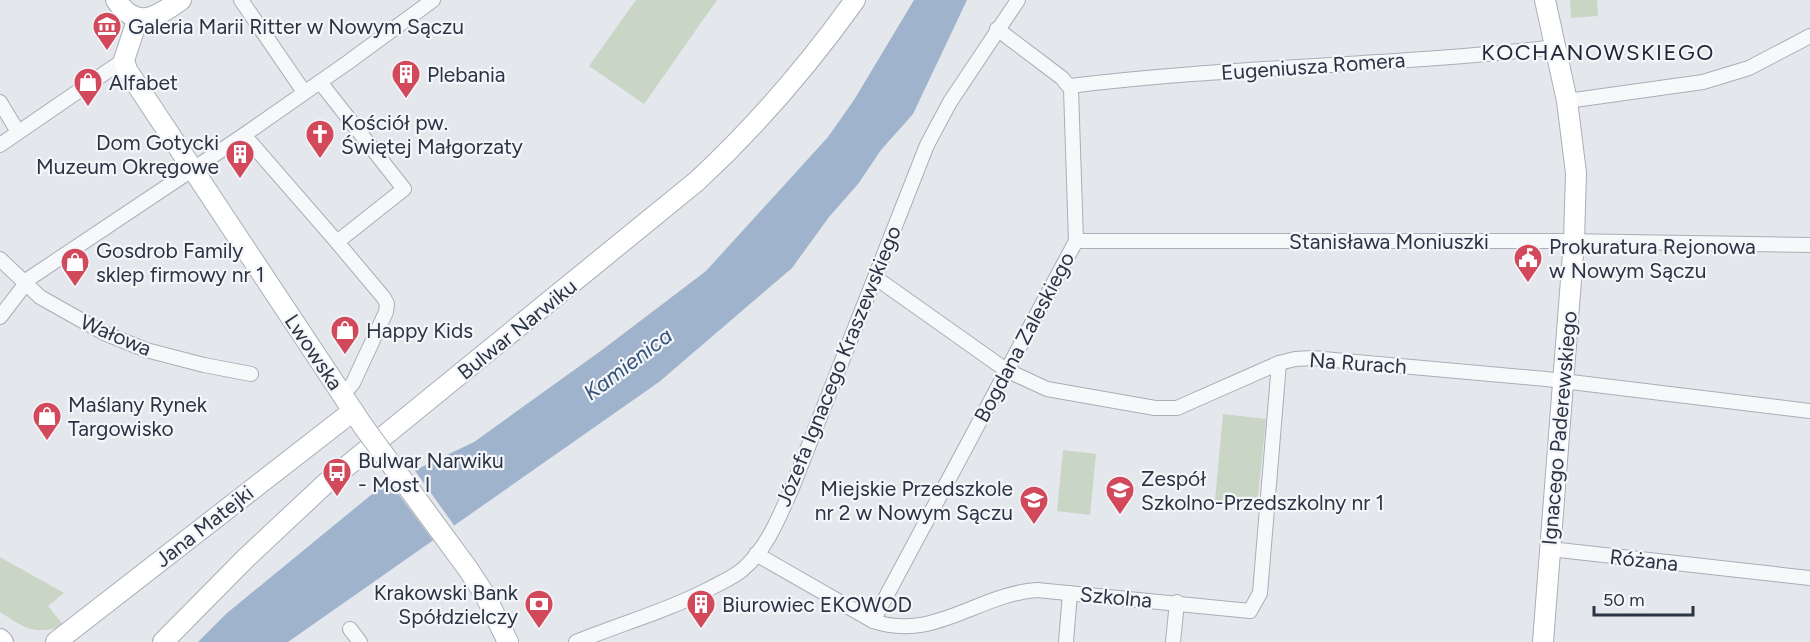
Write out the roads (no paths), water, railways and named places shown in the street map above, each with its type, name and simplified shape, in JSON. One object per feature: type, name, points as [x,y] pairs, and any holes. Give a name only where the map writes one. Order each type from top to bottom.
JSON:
[{"type":"street","points":[[116,0],[126,13],[138,18],[153,17],[181,0]]},
{"type":"street","points":[[241,0],[304,92]]},
{"type":"street","points":[[0,317],[30,278],[244,135],[433,0]]},
{"type":"street","name":"Bulwar Narwiku","points":[[163,642],[254,550],[325,484],[697,181],[731,149],[785,91],[855,0]]},
{"type":"street","name":"Józefa Ignacego Kraszewskiego","points":[[576,642],[690,599],[733,577],[742,570],[771,534],[792,488],[927,145],[950,102],[1017,0]]},
{"type":"street","name":"Ignacego Paderewskiego","points":[[1543,642],[1574,241],[1576,173],[1567,101],[1545,0]]},
{"type":"street","points":[[0,145],[121,62],[138,18]]},
{"type":"street","points":[[997,29],[1070,86]]},
{"type":"street","points":[[1567,101],[1703,82],[1749,68],[1810,36]]},
{"type":"street","name":"Eugeniusza Romera","points":[[1070,86],[1154,76],[1333,65],[1556,47]]},
{"type":"street","name":"Lwowska","points":[[121,62],[353,411],[468,568],[485,595],[508,642]]},
{"type":"street","points":[[320,82],[404,189],[337,242]]},
{"type":"street","name":"Bogdana Zaleskiego","points":[[873,621],[1076,241],[1070,86]]},
{"type":"street","points":[[0,102],[18,132]]},
{"type":"street","points":[[244,135],[381,293],[387,304],[386,312],[353,383],[353,411]]},
{"type":"street","name":"Stanisława Moniuszki","points":[[1076,241],[1574,241],[1810,245]]},
{"type":"street","name":"Wałowa","points":[[0,259],[40,297],[111,336],[146,350],[179,359],[251,374]]},
{"type":"street","name":"Na Rurach","points":[[876,278],[1006,370],[1047,389],[1138,406],[1177,408],[1279,363],[1312,358],[1563,382],[1810,411]]},
{"type":"street","name":"Szkolna","points":[[756,554],[873,621],[888,627],[906,629],[924,627],[1016,592],[1036,590],[1177,602],[1250,611],[1259,597],[1279,363]]},
{"type":"street","name":"Jana Matejki","points":[[56,642],[353,411]]},
{"type":"street","name":"Różana","points":[[1550,549],[1810,578]]},
{"type":"street","points":[[1066,642],[1070,593]]},
{"type":"street","points":[[1173,642],[1177,602]]},
{"type":"street","points":[[350,629],[360,642]]},
{"type":"water","name":"Kamienica","points":[[914,0],[967,0],[913,114],[881,150],[858,184],[829,217],[792,268],[659,382],[288,642],[198,642],[227,613],[382,486],[474,442],[602,350],[706,271],[828,137],[854,100]]},
{"type":"place","name":"Galeria Marii Ritter w Nowym Sączu","points":[[107,52]]},
{"type":"place","name":"Plebania","points":[[406,100]]},
{"type":"place","name":"Alfabet","points":[[88,108]]},
{"type":"place","name":"Kościół pw. Świętej Małgorzaty","points":[[320,160]]},
{"type":"place","name":"Dom Gotycki Muzeum Okręgowe","points":[[240,180]]},
{"type":"place","name":"Prokuratura Rejonowa w Nowym Sączu","points":[[1528,284]]},
{"type":"place","name":"Gosdrob Family sklep firmowy nr 1","points":[[75,288]]},
{"type":"place","name":"Happy Kids","points":[[345,356]]},
{"type":"place","name":"Maślany Rynek Targowisko","points":[[47,442]]},
{"type":"place","name":"Bulwar Narwiku - Most I","points":[[337,498]]},
{"type":"place","name":"Zespół Szkolno-Przedszkolny nr 1","points":[[1120,516]]},
{"type":"place","name":"Miejskie Przedszkole nr 2 w Nowym Sączu","points":[[1034,526]]},
{"type":"place","name":"Krakowski Bank Spółdzielczy","points":[[539,630]]},
{"type":"place","name":"Biurowiec EKOWOD","points":[[701,630]]},
{"type":"district","name":"KOCHANOWSKIEGO","points":[[1598,52]]}]
